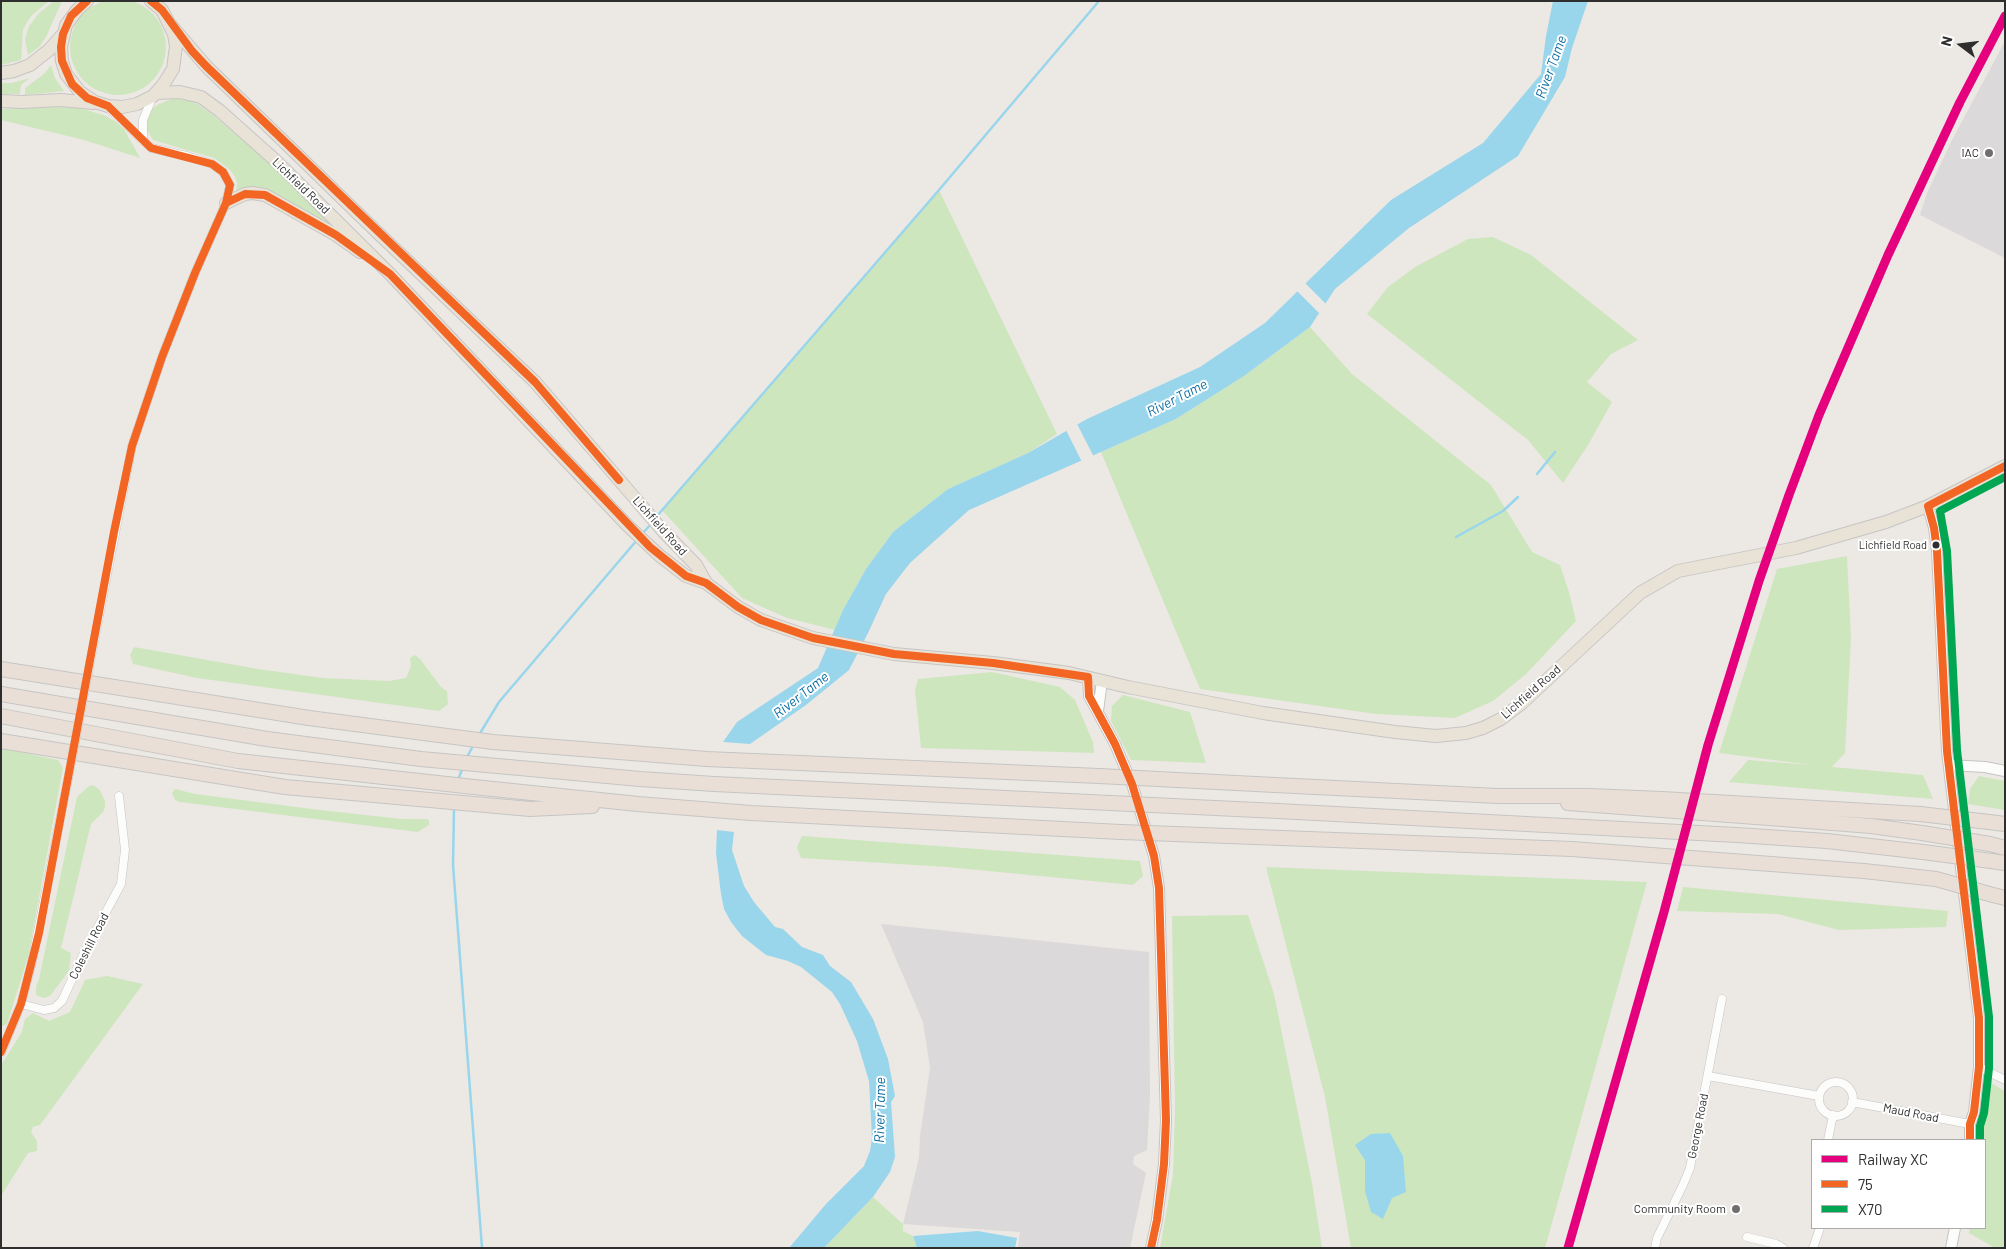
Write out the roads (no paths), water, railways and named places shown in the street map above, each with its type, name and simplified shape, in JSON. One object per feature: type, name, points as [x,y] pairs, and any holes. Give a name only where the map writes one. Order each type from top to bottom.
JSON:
[{"type":"highway","points":[[87,1],[71,16],[63,34],[61,47],[62,61],[66,74],[80,92],[104,105]]},
{"type":"highway","name":"Lichfield Road","points":[[151,1],[162,10],[170,24],[206,66],[535,382],[663,531],[696,565],[706,583]]},
{"type":"highway","points":[[1,101],[62,100],[122,107],[137,104],[154,94],[169,77],[176,57],[175,40],[170,24]]},
{"type":"highway","points":[[1,73],[14,72],[30,65],[49,50],[63,34]]},
{"type":"highway","name":"Lichfield Road","points":[[154,94],[192,94],[201,97],[275,160],[390,274],[650,548],[686,576],[706,583],[738,607],[762,620],[814,638],[894,654],[993,663],[1088,677],[1263,712],[1419,735],[1436,736],[1466,733],[1483,728],[1501,719],[1522,703],[1640,593],[1678,571],[1796,548],[1886,522],[1928,506],[2005,466]]},
{"type":"highway","points":[[226,202],[252,193],[265,196],[336,235],[390,274]]},
{"type":"highway","points":[[1,664],[33,673]]},
{"type":"highway","points":[[1,669],[163,696],[493,742],[707,758],[1498,796],[1589,796],[1660,804],[1745,809],[1920,814],[2005,824]]},
{"type":"highway","points":[[1,694],[267,739],[480,765],[714,784],[1737,835],[1827,841],[1998,862]]},
{"type":"highway","points":[[2,717],[238,761],[638,804],[751,813],[1121,832],[1572,849],[1931,878],[1999,892]]},
{"type":"highway","points":[[1,741],[286,787],[437,802],[530,809],[638,804]]},
{"type":"highway","points":[[1745,809],[1922,833],[2005,848]]},
{"type":"main road","points":[[1928,506],[1938,551],[1945,728],[1979,1018],[1979,1066],[1974,1112],[1970,1124],[1970,1139]]},
{"type":"main road","points":[[1088,677],[1089,696],[1115,744],[1132,784],[1154,856],[1159,888],[1166,1120],[1164,1164],[1157,1220],[1151,1248]]},
{"type":"main road","points":[[1098,711],[1102,681]]},
{"type":"main road","points":[[1949,765],[1985,767],[2005,771]]},
{"type":"main road","points":[[1952,1248],[1955,1229]]},
{"type":"street","points":[[143,142],[143,120],[154,94]]},
{"type":"street","points":[[1,1053],[21,1004],[39,933],[132,446],[195,273],[229,192],[229,181],[218,168],[187,156],[150,148],[104,105]]},
{"type":"street","name":"Coleshill Road","points":[[21,1004],[44,1010],[54,1008],[62,1001],[84,953],[121,884],[125,850],[119,796]]},
{"type":"street","name":"George Road","points":[[1655,1248],[1690,1168],[1722,999]]},
{"type":"street","points":[[1979,1066],[2005,1080]]},
{"type":"street","points":[[1708,1076],[1819,1096]]},
{"type":"street","points":[[1842,1083],[1852,1094],[1852,1102],[1845,1113],[1832,1115],[1825,1112],[1820,1104],[1819,1096],[1822,1088],[1828,1084],[1842,1083]]},
{"type":"street","name":"Maud Road","points":[[1852,1102],[1970,1124]]},
{"type":"street","points":[[1828,1139],[1832,1115]]},
{"type":"street","points":[[1813,1248],[1820,1229]]},
{"type":"street","points":[[1747,1237],[1776,1244],[1783,1248]]},
{"type":"water","name":"River Tame","points":[[1553,1],[1588,1],[1572,48],[1565,77],[1518,156],[1409,228],[1335,289],[1310,327],[1244,376],[1176,419],[969,510],[910,563],[886,594],[849,670],[806,705],[750,744],[723,742],[737,722],[818,668],[843,610],[866,569],[893,532],[948,489],[1028,453],[1087,419],[1200,367],[1265,323],[1391,200],[1483,143],[1541,74]]},
{"type":"water","name":"River Tame","points":[[717,830],[734,832],[732,850],[744,886],[754,902],[775,927],[783,929],[802,947],[823,955],[830,966],[851,982],[873,1019],[888,1059],[895,1096],[891,1102],[895,1157],[890,1172],[873,1197],[824,1248],[789,1248],[826,1204],[864,1166],[870,1151],[872,1138],[869,1081],[857,1041],[840,1004],[832,992],[801,967],[766,955],[742,936],[731,922],[724,909],[721,894],[716,853]]},
{"type":"water","points":[[1390,1133],[1403,1156],[1406,1192],[1392,1198],[1383,1219],[1371,1212],[1365,1191],[1365,1160],[1355,1145],[1371,1134]]},
{"type":"water","points":[[978,1231],[1017,1238],[1015,1248],[917,1248],[913,1236]]},
{"type":"waterway","points":[[657,516],[939,190],[1099,1]]},
{"type":"waterway","points":[[1537,474],[1555,452]]},
{"type":"waterway","points":[[1456,537],[1503,511],[1518,497]]},
{"type":"waterway","points":[[642,534],[652,523]]},
{"type":"waterway","points":[[479,735],[499,702],[637,540]]},
{"type":"waterway","points":[[466,759],[474,744]]},
{"type":"waterway","points":[[458,780],[463,767]]},
{"type":"waterway","points":[[454,808],[453,865],[482,1248]]},
{"type":"rail line","name":"XC","points":[[1568,1248],[1664,912],[1708,745],[1759,581],[1789,495],[1819,415],[1888,255],[1960,102],[2005,16]]},
{"type":"place","name":"IAC","points":[[1989,153]]},
{"type":"place","name":"Lichfield Road","points":[[1936,545]]},
{"type":"place","name":"Community Room","points":[[1736,1209]]}]
